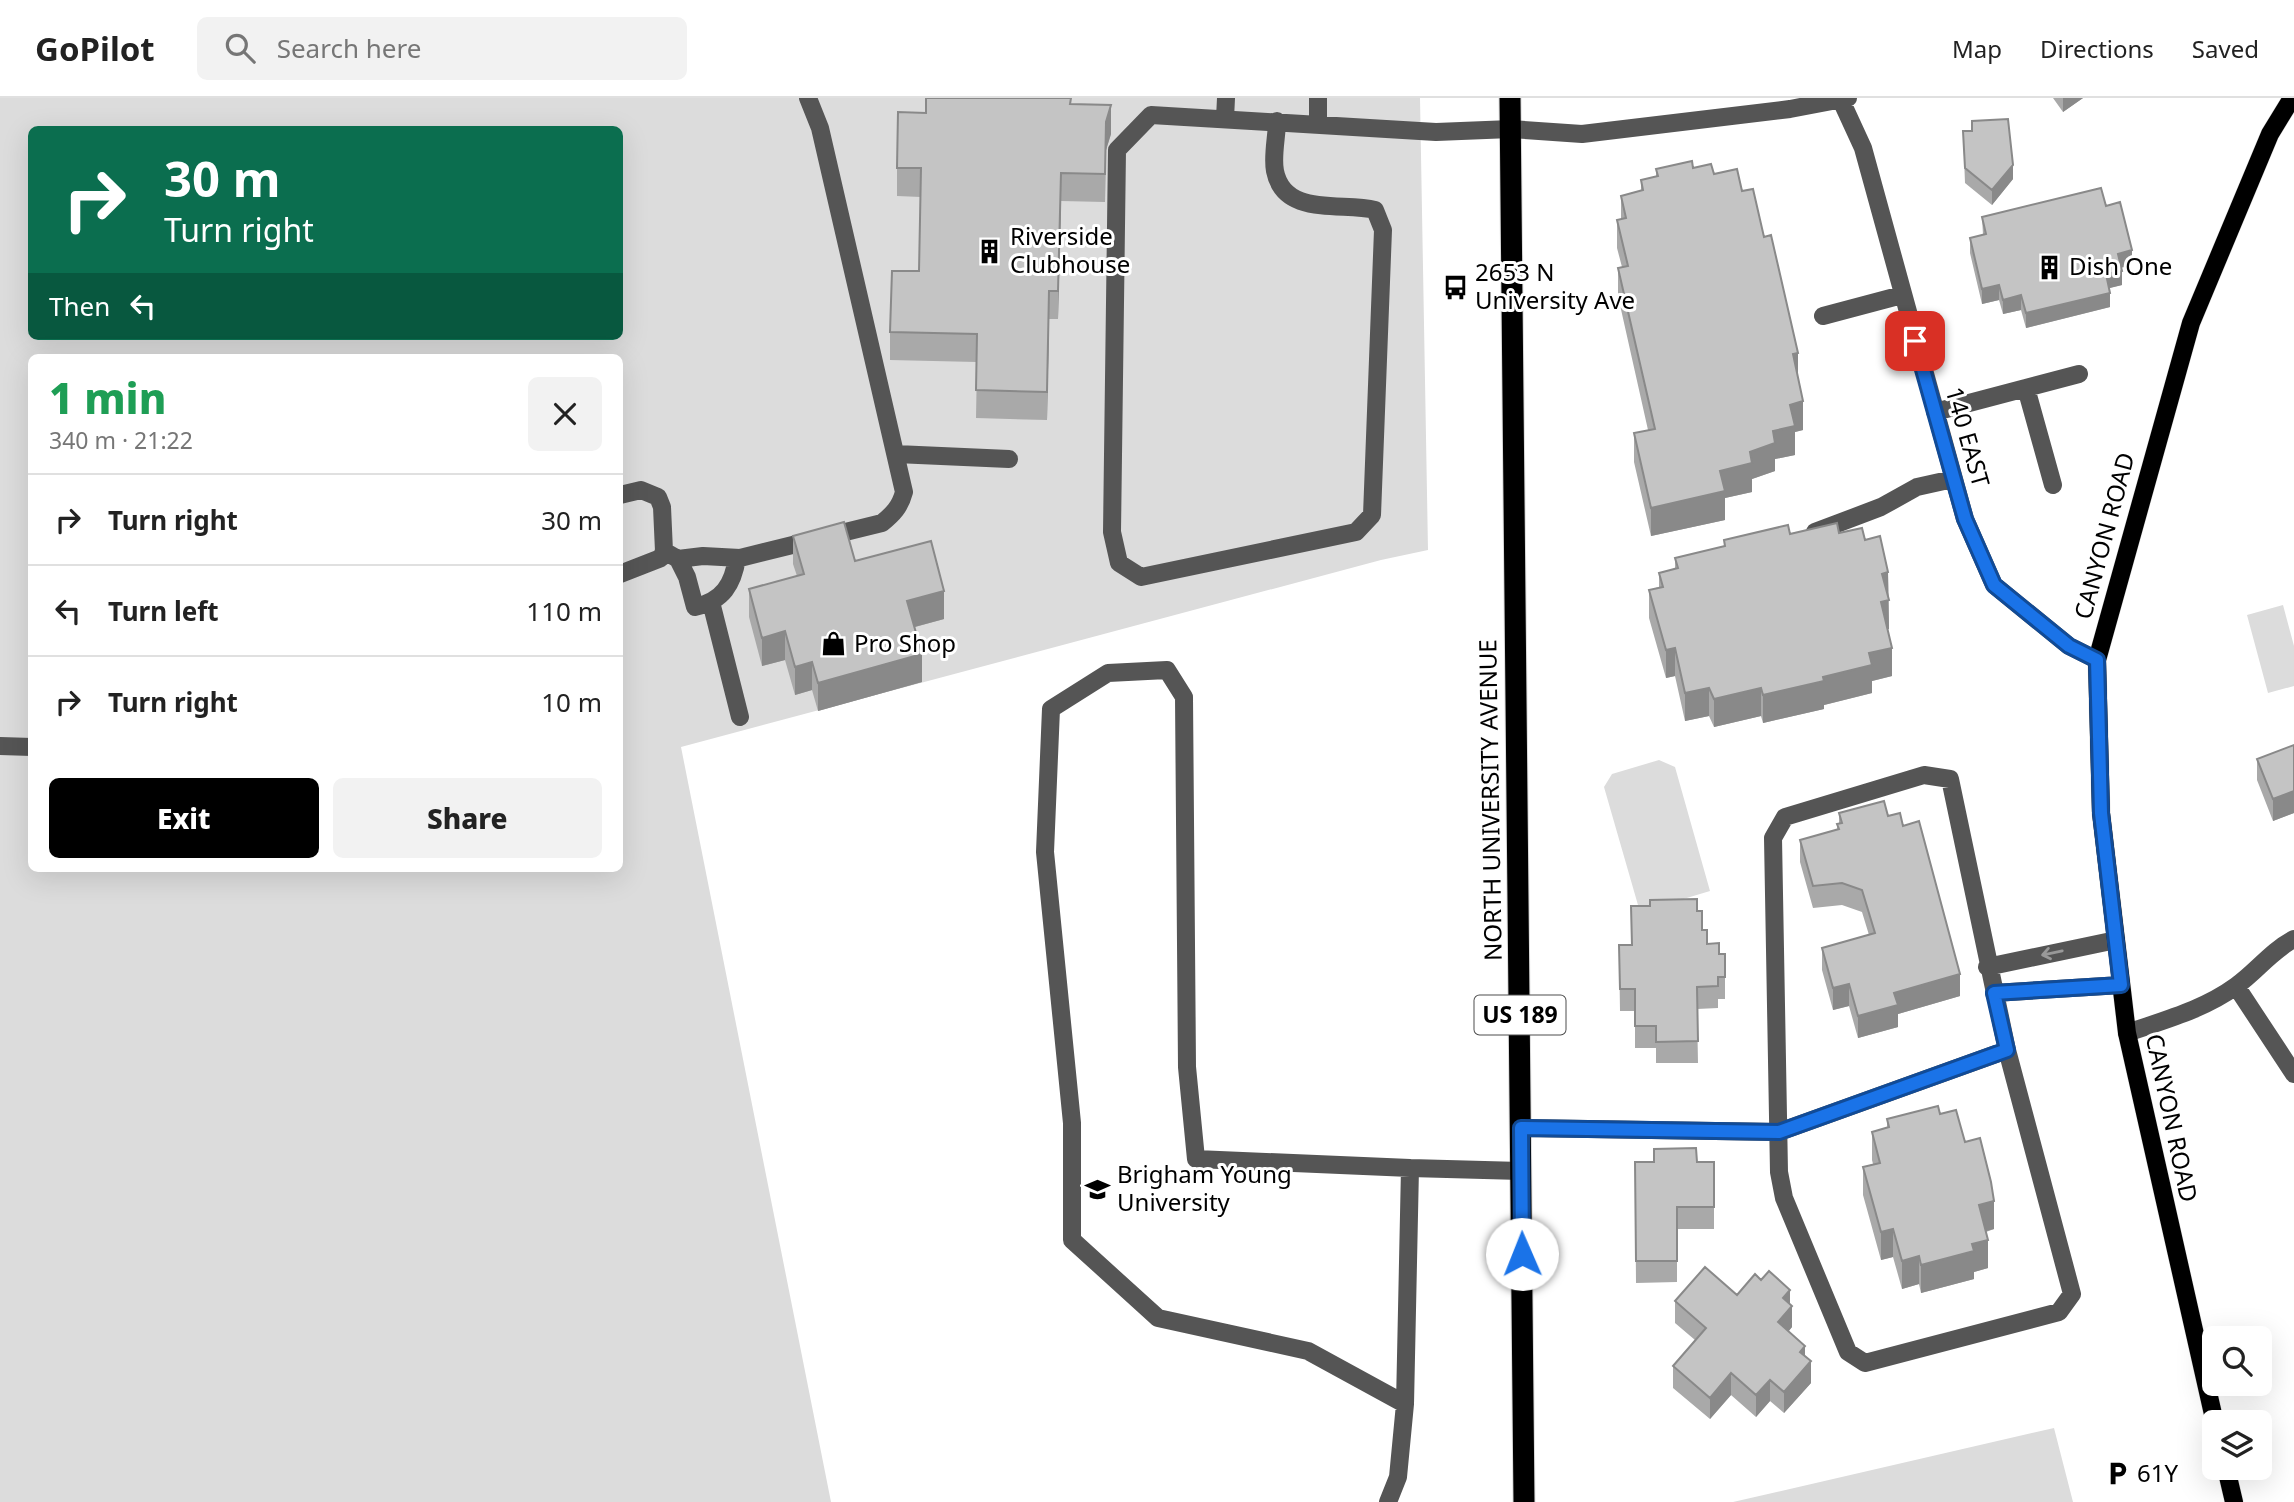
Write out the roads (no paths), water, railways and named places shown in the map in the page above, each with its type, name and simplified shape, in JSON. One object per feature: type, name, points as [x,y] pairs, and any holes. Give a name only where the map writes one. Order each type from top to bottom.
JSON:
[{"type":"highway","name":"NORTH UNIVERSITY AVENUE","points":[[1510,98],[1524,1502]]},
{"type":"main road","name":"CANYON ROAD","points":[[2212,1410],[2127,1033],[2101,813],[2097,660],[2191,323],[2270,134],[2292,98]]},
{"type":"main road","points":[[2229,1480],[2234,1502]]},
{"type":"street","points":[[623,573],[671,555],[737,558],[882,523],[895,513],[905,492],[820,128],[808,98]]},
{"type":"street","points":[[1225,119],[1226,98]]},
{"type":"street","points":[[1318,98],[1318,123]]},
{"type":"street","points":[[1277,121],[1275,172],[1287,195],[1307,204],[1357,205],[1376,210],[1382,230],[1372,515],[1356,532],[1142,577],[1119,563],[1112,532],[1117,150],[1151,116],[1277,121],[1318,123],[1436,132],[1511,129],[1582,134],[1843,99]]},
{"type":"street","name":"140 EAST","points":[[1843,99],[1863,148],[1965,519],[1994,585],[2069,646],[2097,660]]},
{"type":"street","points":[[1823,316],[1902,295]]},
{"type":"street","points":[[1935,412],[2079,374]]},
{"type":"street","points":[[2026,388],[2053,485]]},
{"type":"street","points":[[896,454],[1009,459]]},
{"type":"street","points":[[1793,538],[1839,525],[1917,487],[1953,479]]},
{"type":"street","points":[[623,494],[655,485],[671,555],[687,577],[695,607],[711,602],[730,584],[737,558]]},
{"type":"street","points":[[711,602],[740,717]]},
{"type":"street","points":[[1405,1404],[1308,1351],[1158,1318],[1072,1240],[1072,1123],[1045,852],[1051,709],[1108,673],[1167,670],[1184,697],[1187,1068],[1196,1158],[1521,1171]]},
{"type":"street","points":[[0,746],[28,747]]},
{"type":"street","points":[[1924,775],[1950,779],[1987,967],[2072,1294],[2059,1312],[1865,1363],[1848,1352],[1784,1198],[1779,1172],[1773,838],[1785,817],[1924,775]]},
{"type":"street","points":[[2127,1033],[2196,1009],[2236,986],[2281,946],[2294,939]]},
{"type":"street","points":[[1987,967],[2116,940]]},
{"type":"street","points":[[1994,993],[2121,985]]},
{"type":"street","points":[[2236,986],[2294,1074]]},
{"type":"street","points":[[1521,1128],[1779,1132],[2007,1050]]},
{"type":"street","points":[[1388,1502],[1398,1477],[1405,1404],[1410,1168]]},
{"type":"place","name":"Riverside Clubhouse","points":[[990,251]]},
{"type":"place","name":"Dish One","points":[[2049,267]]},
{"type":"place","name":"2653 N University Ave","points":[[1455,287]]},
{"type":"place","name":"Pro Shop","points":[[834,644]]},
{"type":"place","name":"Brigham Young University","points":[[1097,1189]]},
{"type":"place","name":"61Y","points":[[2117,1474]]}]
